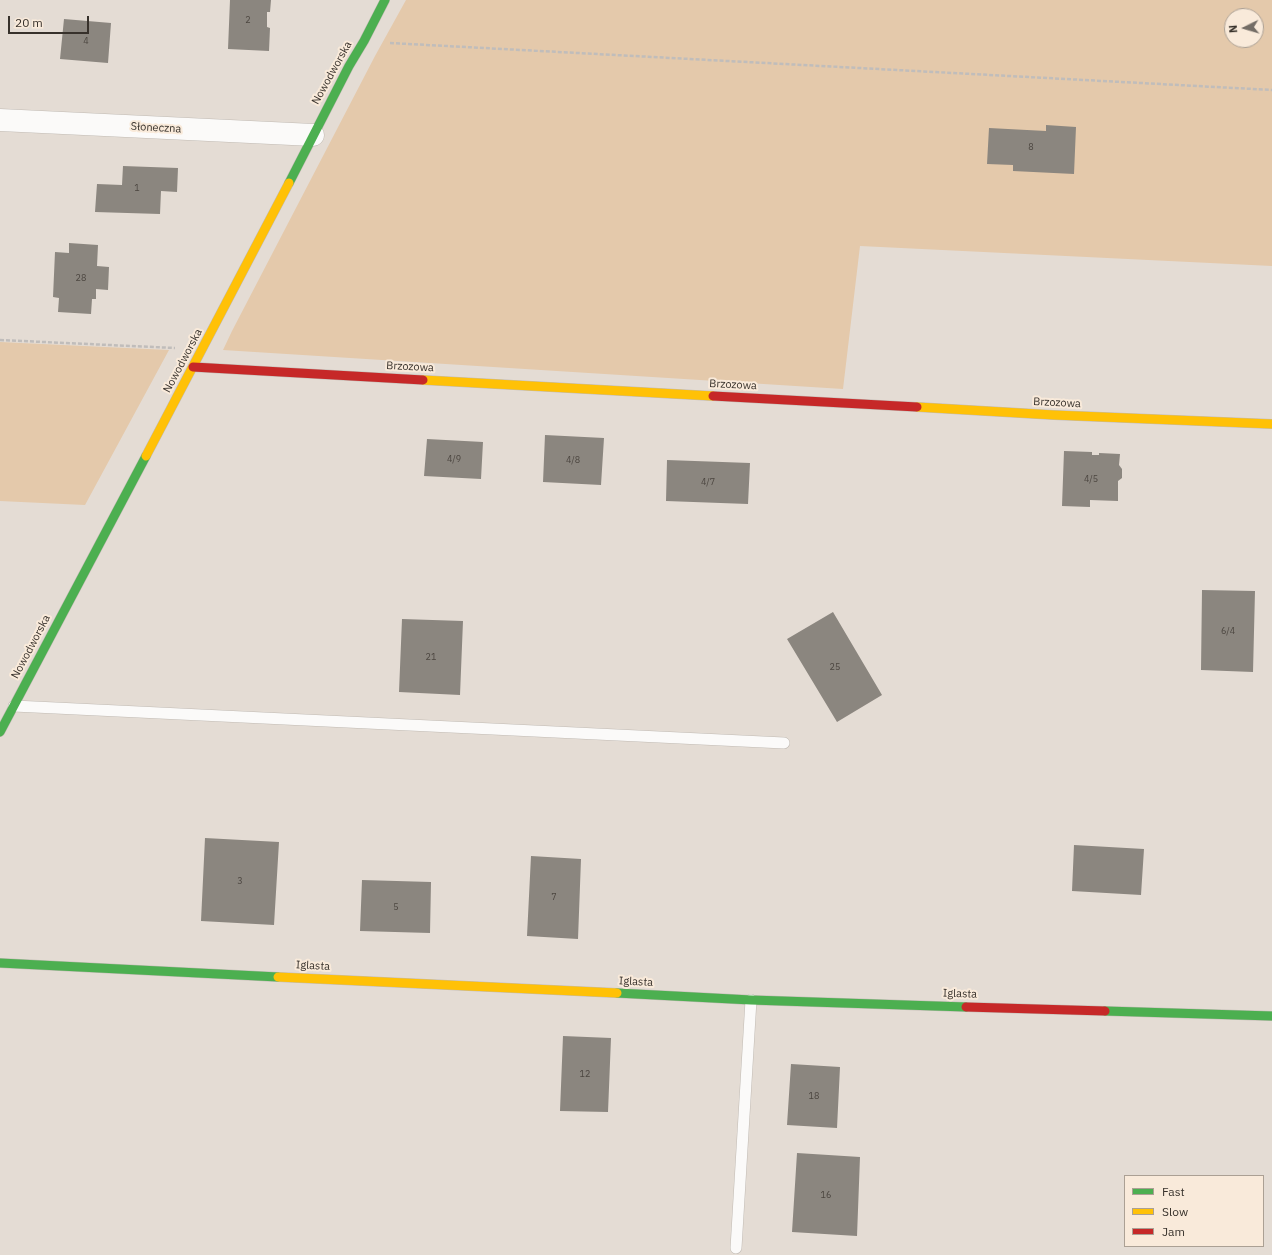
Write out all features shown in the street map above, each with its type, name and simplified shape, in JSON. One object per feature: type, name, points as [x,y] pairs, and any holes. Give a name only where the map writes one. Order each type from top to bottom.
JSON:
[{"type":"street","name":"Nowodworska","points":[[0,732],[203,349],[313,135],[385,0]]},
{"type":"street","name":"Słoneczna","points":[[0,120],[313,135]]},
{"type":"street","name":"Brzozowa","points":[[193,368],[1054,415],[1272,424]]},
{"type":"street","name":"Iglasta","points":[[0,963],[751,1000],[1272,1016]]},
{"type":"lane","points":[[14,706],[784,744]]},
{"type":"lane","points":[[736,1248],[751,1000]]},
{"type":"path","points":[[364,41],[1272,90]]},
{"type":"path","points":[[0,340],[203,349]]},
{"type":"shaded area","points":[[406,0],[1272,0],[1272,266],[860,246],[843,389],[223,350],[375,56]]},
{"type":"shaded area","points":[[0,342],[169,350],[85,505],[0,501]]},
{"type":"building","points":[[230,0],[271,0],[270,12],[267,12],[267,27],[270,28],[269,51],[228,49]]},
{"type":"building","points":[[64,19],[111,23],[108,63],[60,59]]},
{"type":"building","points":[[1046,125],[1076,127],[1074,174],[1013,171],[1013,165],[987,164],[989,128],[1046,131]]},
{"type":"building","points":[[123,166],[178,168],[177,192],[161,191],[160,214],[95,212],[97,184],[122,185]]},
{"type":"building","points":[[69,243],[98,245],[97,266],[109,267],[108,290],[96,289],[96,299],[92,299],[91,314],[58,312],[59,298],[53,297],[55,252],[69,253]]},
{"type":"building","points":[[545,435],[604,438],[601,485],[543,482]]},
{"type":"building","points":[[427,439],[483,442],[481,479],[424,476]]},
{"type":"building","points":[[1064,451],[1092,452],[1092,455],[1099,455],[1099,453],[1120,454],[1119,465],[1122,469],[1122,478],[1118,481],[1118,501],[1090,500],[1090,507],[1062,506]]},
{"type":"building","points":[[667,460],[750,463],[748,504],[666,501]]},
{"type":"building","points":[[1202,590],[1255,591],[1253,672],[1201,670]]},
{"type":"building","points":[[833,612],[882,695],[837,722],[787,639]]},
{"type":"building","points":[[402,619],[463,621],[460,695],[399,692]]},
{"type":"building","points":[[205,838],[279,842],[274,925],[201,921]]},
{"type":"building","points":[[1074,845],[1144,849],[1141,895],[1072,891]]},
{"type":"building","points":[[531,856],[581,859],[578,939],[527,936]]},
{"type":"building","points":[[362,880],[431,882],[430,933],[360,931]]},
{"type":"building","points":[[563,1036],[611,1038],[608,1112],[560,1111]]},
{"type":"building","points":[[791,1064],[840,1067],[837,1128],[787,1125]]},
{"type":"building","points":[[797,1153],[860,1157],[857,1236],[792,1232]]},
{"type":"traffic: fast","points":[[289,183],[349,66],[385,0]]},
{"type":"traffic: fast","points":[[0,732],[146,456]]},
{"type":"traffic: fast","points":[[0,963],[278,977]]},
{"type":"traffic: fast","points":[[617,993],[751,1000],[966,1007]]},
{"type":"traffic: fast","points":[[1105,1011],[1272,1016]]},
{"type":"traffic: slow","points":[[146,456],[289,183]]},
{"type":"traffic: slow","points":[[423,380],[713,396]]},
{"type":"traffic: slow","points":[[917,407],[1054,415],[1272,424]]},
{"type":"traffic: slow","points":[[278,977],[617,993]]},
{"type":"traffic: jam","points":[[193,367],[423,380]]},
{"type":"traffic: jam","points":[[713,396],[917,407]]},
{"type":"traffic: jam","points":[[966,1007],[1105,1011]]}]
